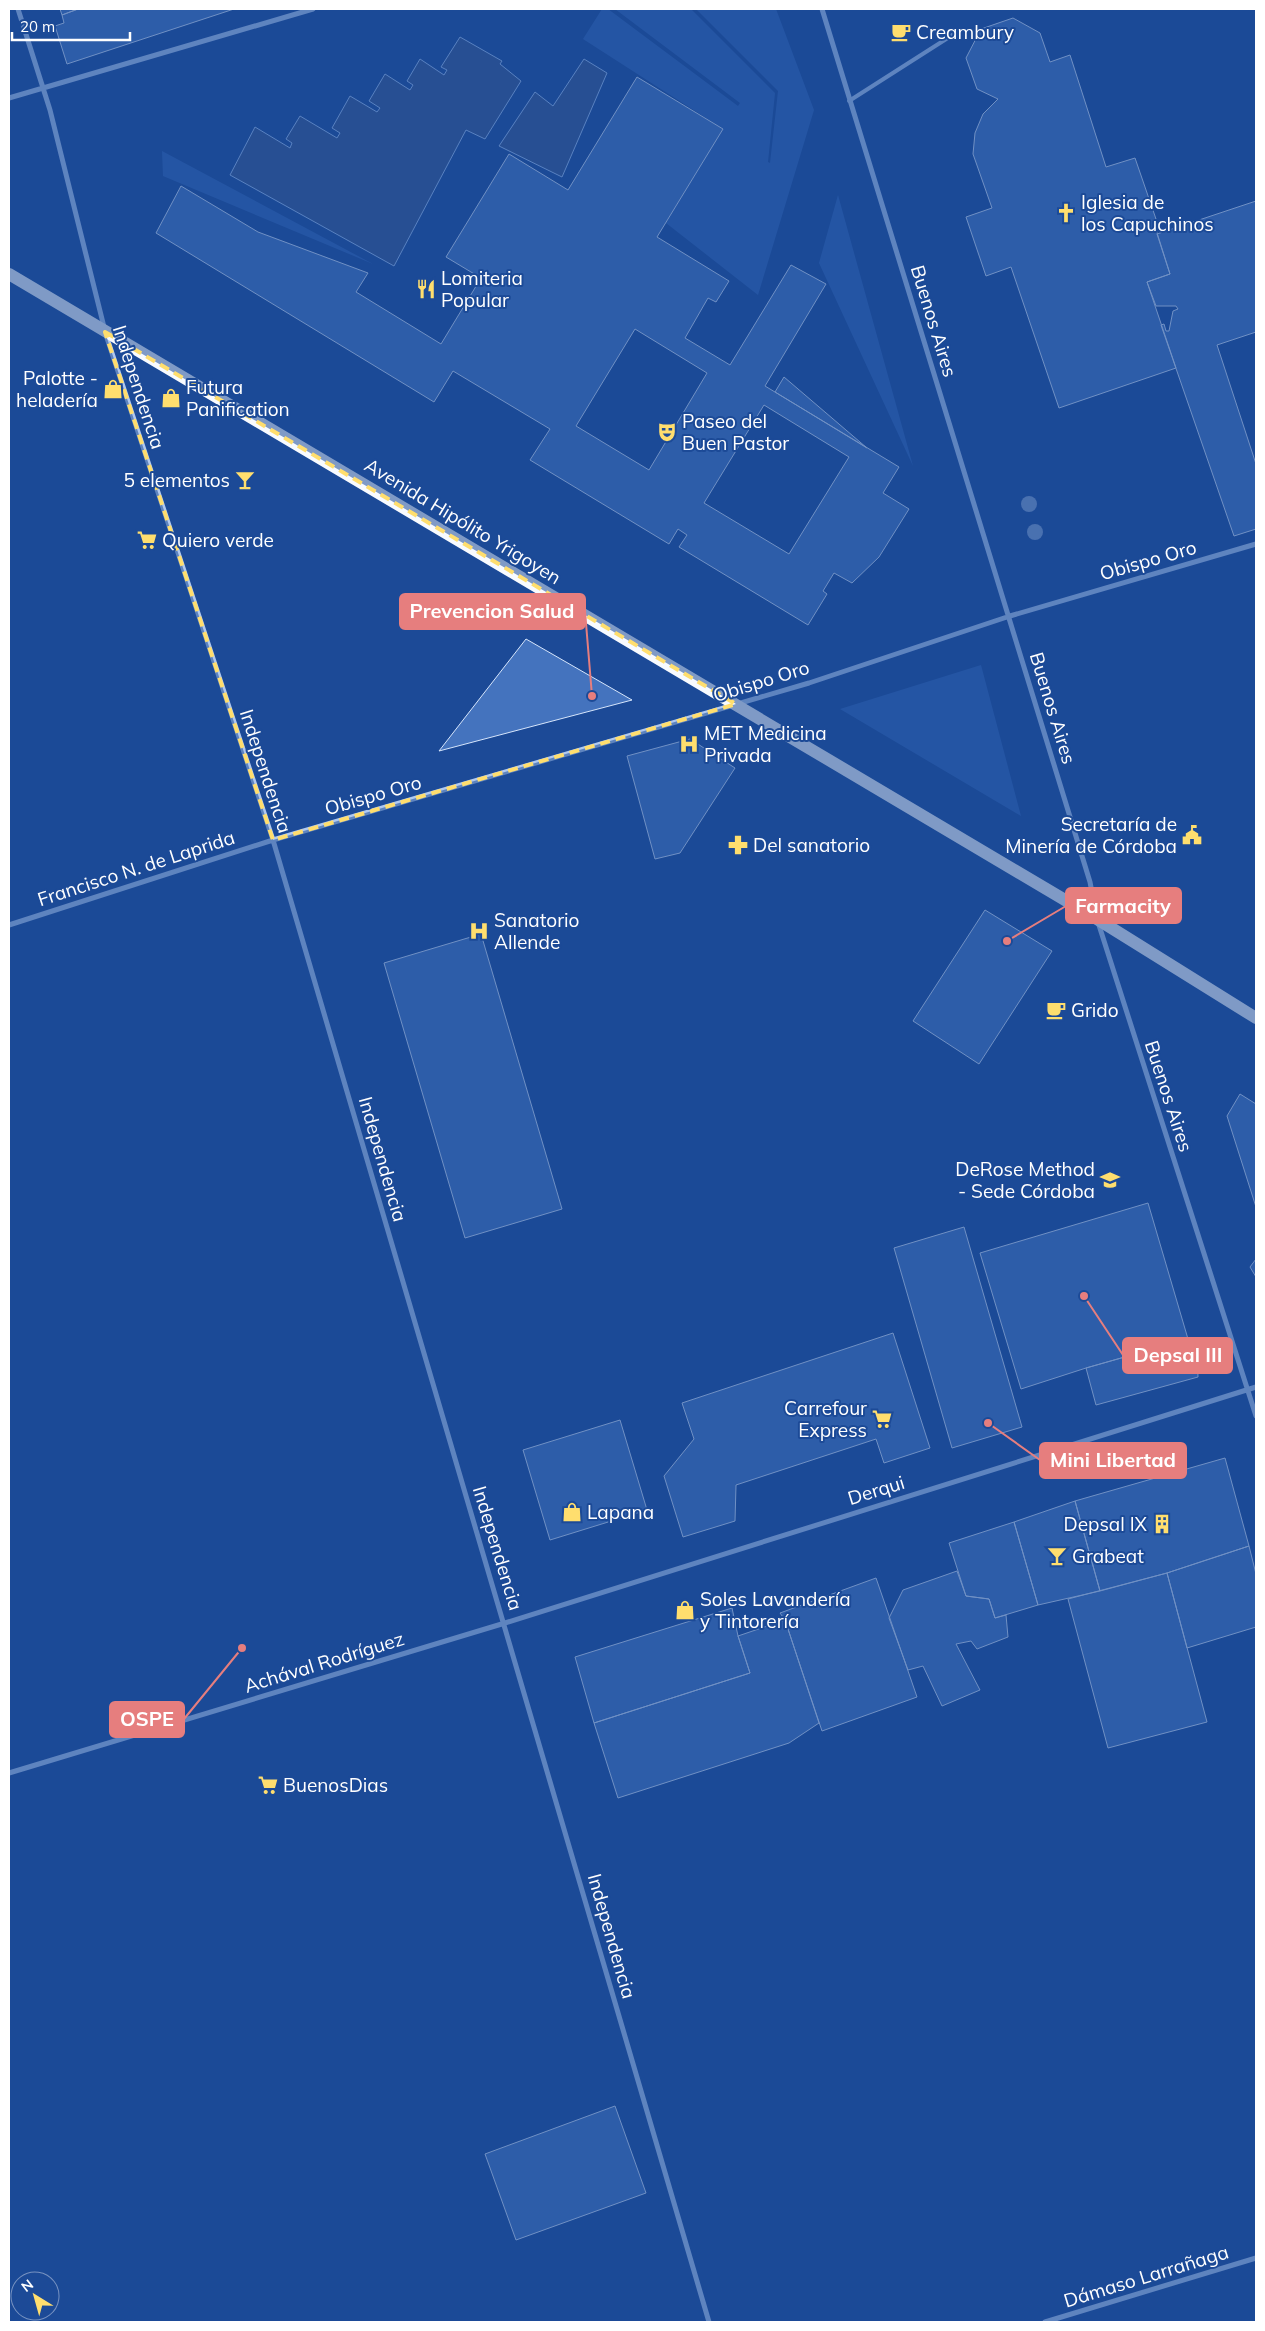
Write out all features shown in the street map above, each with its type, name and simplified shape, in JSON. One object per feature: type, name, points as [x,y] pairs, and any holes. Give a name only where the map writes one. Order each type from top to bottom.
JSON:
[{"type":"main road","name":"Avenida Hipólito Yrigoyen","points":[[9,274],[1097,919],[1256,1018]]},
{"type":"street","name":"Independencia","points":[[18,9],[43,87],[105,332],[273,840],[505,1623],[709,2322]]},
{"type":"street","points":[[9,98],[314,9]]},
{"type":"street","name":"Buenos Aires","points":[[822,9],[1010,616],[1090,882],[1097,919],[1256,1416]]},
{"type":"street","name":"Obispo Oro","points":[[273,840],[809,683],[1010,616],[1256,544]]},
{"type":"street","name":"Francisco N. de Laprida","points":[[9,925],[273,840]]},
{"type":"street","name":"Derqui","points":[[505,1623],[1256,1387]]},
{"type":"street","name":"Achával Rodríguez","points":[[9,1773],[505,1623]]},
{"type":"street","name":"Dámaso Larrañaga","points":[[1044,2322],[1256,2258]]},
{"type":"lane","points":[[849,101],[954,34]]},
{"type":"highlighted area","points":[[105,332],[736,704],[273,840]]},
{"type":"shaded area","points":[[602,9],[608,9],[738,106],[740,103],[615,9],[691,9],[775,93],[768,162],[770,163],[778,91],[696,9],[776,9],[814,110],[758,295],[666,223],[723,129],[583,39]]},
{"type":"shaded area","points":[[460,37],[502,61],[500,64],[521,81],[485,139],[466,130],[394,266],[230,175],[255,127],[290,148],[292,143],[286,139],[300,116],[337,138],[340,133],[332,128],[350,96],[377,112],[380,108],[369,101],[385,74],[410,90],[413,85],[407,81],[420,59],[444,75],[447,70],[441,67]]},
{"type":"shaded area","points":[[584,59],[607,73],[562,177],[499,146],[535,92],[553,106]]},
{"type":"shaded area","points":[[162,151],[373,264],[163,176]]},
{"type":"shaded area","points":[[838,195],[913,466],[819,263]]},
{"type":"shaded area","points":[[981,665],[1021,816],[840,709]]},
{"type":"building","points":[[60,9],[78,9],[62,15]]},
{"type":"building","points":[[78,9],[234,9],[67,64],[55,26],[64,23],[62,15]]},
{"type":"building","name":"Iglesia de los Capuchinos","points":[[1013,18],[1040,33],[1050,62],[1070,55],[1106,167],[1135,158],[1156,219],[1153,220],[1170,274],[1147,282],[1176,368],[1059,408],[1011,267],[986,276],[966,217],[992,208],[973,154],[975,133],[983,114],[998,99],[977,89],[966,58],[981,29]]},
{"type":"building","points":[[637,77],[723,129],[657,237],[729,281],[716,302],[708,298],[685,338],[730,365],[791,265],[826,284],[765,386],[899,467],[883,493],[909,509],[879,557],[852,583],[834,573],[823,591],[827,594],[808,625],[679,547],[687,535],[678,529],[669,544],[530,460],[550,429],[453,371],[434,402],[156,233],[181,186],[258,232],[368,273],[356,292],[441,344],[481,278],[446,257],[509,154],[568,190]],"holes":[[[635,329],[707,373],[649,470],[576,426]],[[764,405],[849,457],[789,554],[704,503]]]},
{"type":"building","points":[[1256,201],[1256,332],[1217,345],[1256,464],[1256,529],[1234,536],[1161,325],[1164,324],[1166,331],[1169,331],[1173,311],[1178,309],[1176,306],[1156,306],[1147,282],[1170,274],[1157,234]]},
{"type":"building","points":[[784,377],[867,448],[775,392]]},
{"type":"building","points":[[526,639],[632,700],[439,751]]},
{"type":"building","points":[[690,739],[735,768],[680,853],[655,859],[627,756]]},
{"type":"building","points":[[985,910],[1052,951],[979,1064],[913,1021]]},
{"type":"building","points":[[481,934],[562,1209],[465,1238],[384,963]]},
{"type":"building","points":[[1240,1094],[1256,1104],[1256,1207],[1227,1116]]},
{"type":"building","points":[[1148,1203],[1188,1339],[1021,1389],[980,1253]]},
{"type":"building","points":[[964,1227],[1022,1427],[952,1448],[894,1248]]},
{"type":"building","points":[[1256,1259],[1256,1277],[1250,1267]]},
{"type":"building","points":[[893,1333],[930,1448],[884,1463],[876,1439],[736,1485],[735,1521],[683,1537],[664,1476],[694,1439],[682,1403]]},
{"type":"building","points":[[1188,1339],[1197,1352],[1198,1377],[1096,1405],[1086,1368]]},
{"type":"building","points":[[620,1420],[647,1510],[550,1540],[523,1450]]},
{"type":"building","name":"Depsal IX","points":[[1225,1458],[1249,1546],[1167,1573],[1100,1591],[1075,1501]]},
{"type":"building","name":"Grabeat","points":[[1075,1501],[1100,1591],[1038,1605],[1014,1522]]},
{"type":"building","points":[[1014,1522],[1038,1605],[995,1618],[989,1599],[966,1596],[949,1543]]},
{"type":"building","points":[[1249,1546],[1256,1574],[1256,1627],[1187,1648],[1167,1573]]},
{"type":"building","points":[[957,1571],[966,1596],[989,1599],[995,1618],[1006,1615],[1008,1637],[977,1649],[971,1641],[956,1644],[980,1690],[942,1706],[923,1666],[908,1670],[889,1618],[903,1590]]},
{"type":"building","points":[[1167,1573],[1207,1722],[1108,1748],[1068,1599]]},
{"type":"building","points":[[876,1578],[917,1697],[822,1731],[785,1620],[780,1613]]},
{"type":"building","points":[[732,1608],[738,1636],[750,1673],[594,1723],[575,1657]]},
{"type":"building","points":[[785,1620],[819,1723],[789,1743],[618,1798],[594,1723],[750,1673],[738,1636]]},
{"type":"building","points":[[615,2106],[646,2193],[516,2240],[485,2154]]},
{"type":"place","name":"Creambury","points":[[901,32]]},
{"type":"place","name":"Iglesia de los Capuchinos","points":[[1066,213]]},
{"type":"place","name":"Lomiteria Popular","points":[[426,289]]},
{"type":"place","name":"Palotte - heladería","points":[[113,389]]},
{"type":"place","name":"Futura Panification","points":[[171,398]]},
{"type":"place","name":"Paseo del Buen Pastor","points":[[667,432]]},
{"type":"place","name":"5 elementos","points":[[245,480]]},
{"type":"place","name":"Quiero verde","points":[[147,540]]},
{"type":"place","name":"Prevencion Salud","points":[[592,696]]},
{"type":"place","name":"MET Medicina Privada","points":[[689,744]]},
{"type":"place","name":"Secretaría de Minería de Córdoba","points":[[1192,835]]},
{"type":"place","name":"Del sanatorio","points":[[738,845]]},
{"type":"place","name":"Sanatorio Allende","points":[[479,931]]},
{"type":"place","name":"Farmacity","points":[[1007,941]]},
{"type":"place","name":"Grido","points":[[1056,1010]]},
{"type":"place","name":"DeRose Method - Sede Córdoba","points":[[1110,1180]]},
{"type":"place","name":"Depsal III","points":[[1084,1296]]},
{"type":"place","name":"Carrefour Express","points":[[882,1419]]},
{"type":"place","name":"Mini Libertad","points":[[988,1423]]},
{"type":"place","name":"Lapana","points":[[572,1512]]},
{"type":"place","name":"Depsal IX","points":[[1162,1524]]},
{"type":"place","name":"Grabeat","points":[[1057,1556]]},
{"type":"place","name":"Soles Lavandería y Tintorería","points":[[685,1610]]},
{"type":"place","name":"OSPE","points":[[242,1648]]},
{"type":"place","name":"BuenosDias","points":[[268,1785]]}]
